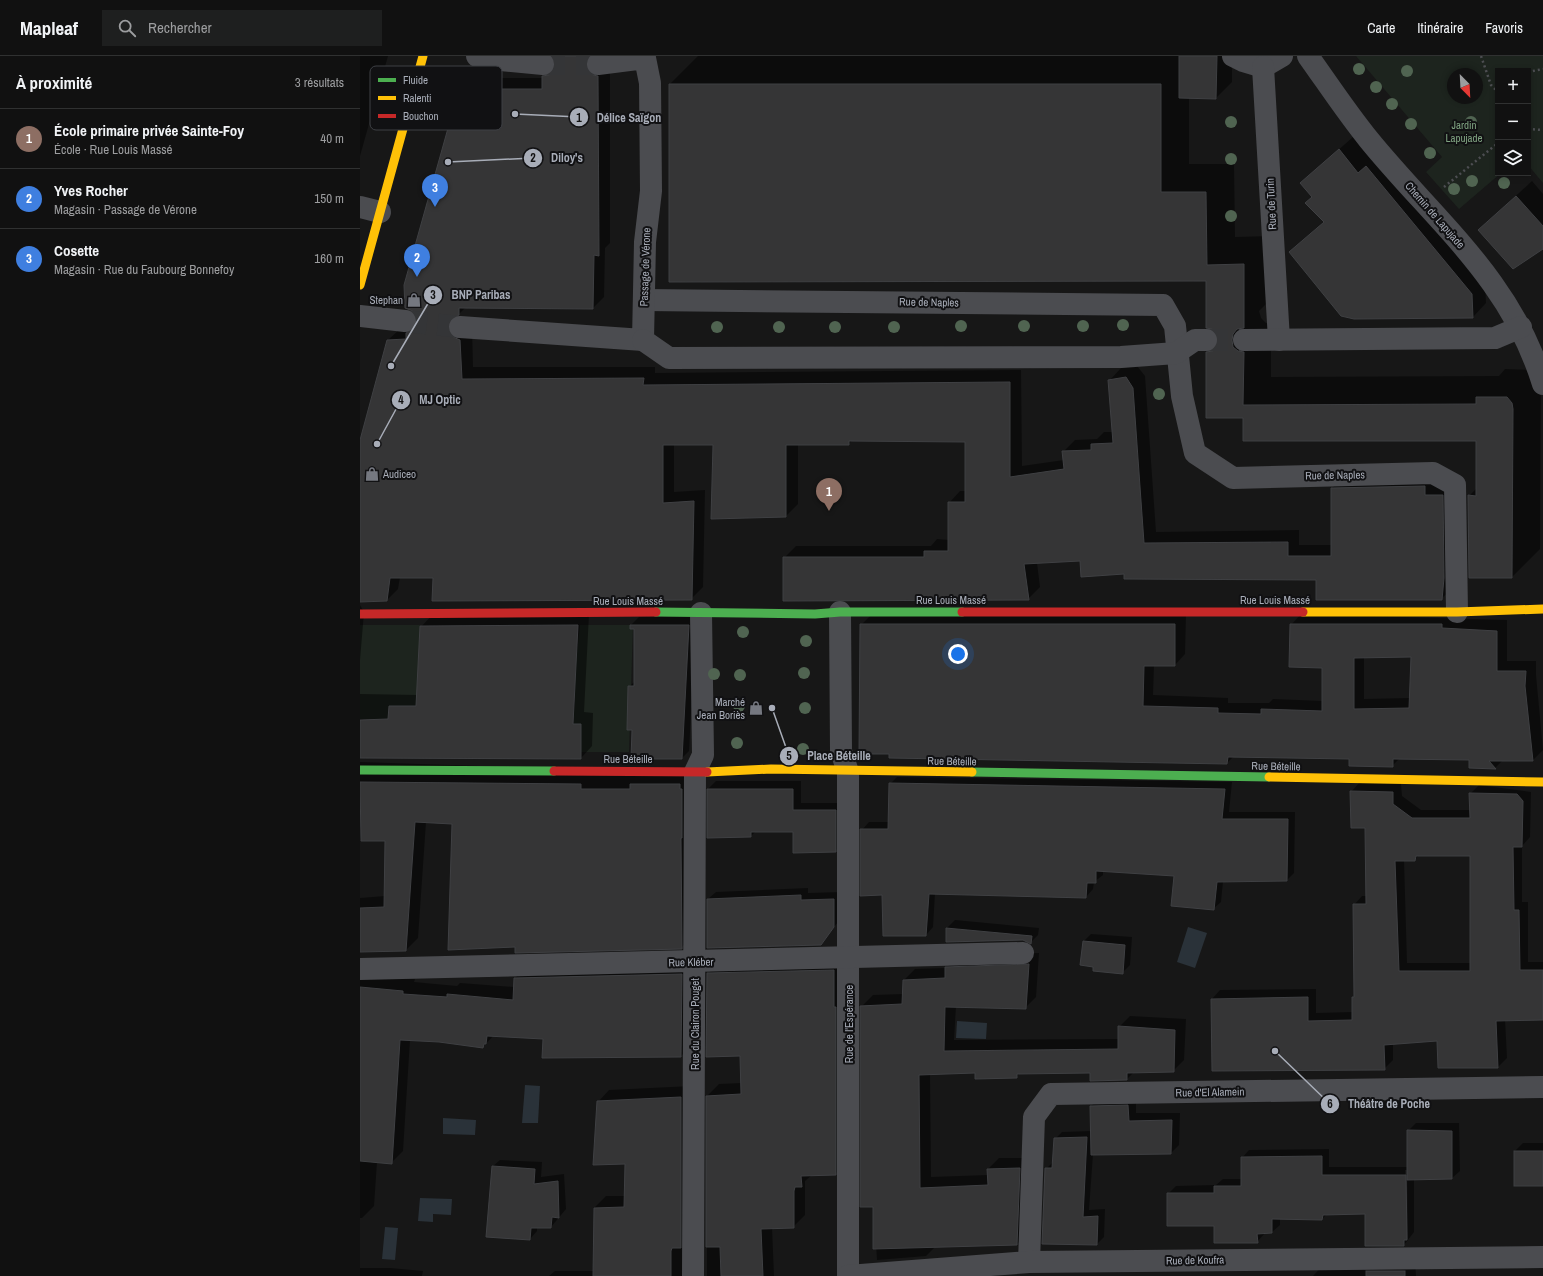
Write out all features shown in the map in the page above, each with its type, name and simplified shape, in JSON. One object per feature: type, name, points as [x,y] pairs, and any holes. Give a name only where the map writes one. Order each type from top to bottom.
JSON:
[{"type":"street","points":[[420,66],[423,56]]},
{"type":"street","points":[[476,56],[490,59],[543,64]]},
{"type":"street","points":[[1233,56],[1243,62],[1263,67],[1282,56]]},
{"type":"street","name":"Chemin de Lapujade","points":[[1308,56],[1368,140],[1473,258],[1500,293],[1521,327],[1537,364],[1543,384]]},
{"type":"street","name":"Passage de Vérone","points":[[598,64],[653,57],[650,82],[651,191],[645,242],[643,340]]},
{"type":"street","name":"Rue de Turin","points":[[1263,67],[1279,340]]},
{"type":"street","points":[[360,285],[370,210],[398,130]]},
{"type":"street","name":"Rue de Naples","points":[[644,300],[1163,304],[1175,326],[1176,353],[1182,396],[1195,453],[1233,478],[1433,473],[1455,486],[1457,612]]},
{"type":"street","points":[[360,316],[405,321]]},
{"type":"street","points":[[460,327],[643,340],[669,358],[1121,357],[1176,353],[1195,340],[1206,340]]},
{"type":"street","points":[[1244,340],[1495,338],[1521,327]]},
{"type":"street","name":"Rue Louis Massé","points":[[360,614],[1457,612],[1543,609]]},
{"type":"street","name":"Rue de l'Espérance","points":[[840,612],[841,751],[848,772],[848,1276]]},
{"type":"street","points":[[695,772],[703,756],[701,613]]},
{"type":"street","name":"Rue Béteille","points":[[360,770],[695,772],[771,769],[848,772],[1543,782]]},
{"type":"street","name":"Rue du Clairon Pouget","points":[[693,1276],[695,772]]},
{"type":"street","name":"Rue Kléber","points":[[360,969],[1023,953]]},
{"type":"street","name":"Rue d'El Alamein","points":[[1029,1262],[1034,1116],[1051,1094],[1543,1087]]},
{"type":"street","name":"Rue de Koufra","points":[[848,1276],[1029,1262],[1543,1256]]},
{"type":"path","points":[[1481,56],[1491,85],[1495,89]]},
{"type":"path","points":[[1531,71],[1543,69]]},
{"type":"path","points":[[1531,129],[1543,130]]},
{"type":"path","points":[[1425,203],[1454,177],[1495,145]]},
{"type":"green space","name":"Jardin Lapujade","points":[[1356,56],[1543,56],[1543,183],[1531,169],[1531,68],[1495,68],[1495,176],[1498,176],[1459,209],[1426,172],[1442,157]]},
{"type":"green space","points":[[360,625],[420,625],[417,690],[424,719],[360,719]]},
{"type":"green space","points":[[580,625],[633,625],[629,752],[572,752],[575,698],[539,699],[540,660],[576,660]]},
{"type":"shaded area","points":[[1188,927],[1207,933],[1195,968],[1177,962]]},
{"type":"shaded area","points":[[957,1021],[987,1023],[986,1039],[956,1038]]},
{"type":"shaded area","points":[[525,1085],[540,1086],[538,1123],[522,1123]]},
{"type":"shaded area","points":[[443,1118],[476,1120],[475,1135],[443,1134]]},
{"type":"shaded area","points":[[420,1198],[452,1199],[451,1215],[433,1214],[433,1222],[418,1221]]},
{"type":"shaded area","points":[[385,1227],[398,1228],[395,1260],[382,1259]]},
{"type":"building","points":[[552,56],[589,56],[586,65],[588,71],[593,75],[598,76],[599,256],[594,255],[593,309],[459,308],[459,315],[450,320],[448,327],[449,333],[453,337],[460,340],[462,379],[644,378],[643,385],[1010,382],[1010,477],[1064,469],[1062,451],[1091,450],[1091,444],[1113,443],[1108,380],[1126,377],[1133,388],[1144,543],[1288,542],[1288,556],[1331,556],[1331,488],[1425,486],[1425,495],[1443,495],[1444,578],[1442,600],[1316,600],[1316,580],[1124,579],[1124,574],[1081,577],[1080,561],[1024,564],[1029,600],[783,601],[783,557],[924,557],[924,551],[948,551],[948,502],[965,502],[965,442],[849,441],[849,445],[786,445],[786,517],[711,519],[713,445],[663,445],[663,503],[694,501],[692,600],[432,601],[433,578],[390,578],[387,601],[360,602],[360,440],[387,340],[406,339],[406,333],[415,329],[417,323],[417,316],[413,311],[405,308],[404,285],[447,130],[502,130],[502,89],[542,89],[542,76],[549,75],[553,72],[555,66]]},
{"type":"building","points":[[1179,56],[1217,56],[1216,99],[1179,98]]},
{"type":"building","points":[[669,84],[1161,84],[1161,192],[1206,192],[1207,265],[1244,264],[1244,328],[1237,329],[1233,334],[1232,340],[1233,347],[1238,351],[1244,352],[1243,405],[1476,404],[1476,397],[1507,397],[1512,403],[1513,409],[1512,578],[1469,578],[1468,495],[1476,496],[1476,441],[1243,441],[1243,418],[1206,418],[1206,352],[1213,351],[1217,346],[1218,340],[1217,333],[1212,329],[1206,328],[1206,281],[669,282]]},
{"type":"building","points":[[1339,149],[1358,173],[1366,166],[1472,294],[1473,318],[1354,319],[1341,316],[1289,252],[1324,222],[1305,203],[1312,197],[1300,183]]},
{"type":"building","points":[[1516,196],[1543,226],[1543,249],[1513,269],[1478,230]]},
{"type":"building","points":[[860,624],[1175,624],[1175,666],[1144,666],[1143,706],[1218,708],[1218,713],[1261,714],[1261,709],[1322,711],[1322,668],[1289,667],[1290,624],[1442,624],[1442,628],[1497,631],[1497,671],[1526,671],[1525,686],[1533,761],[1489,761],[1496,769],[1469,768],[1469,760],[1393,759],[1393,767],[1349,766],[1349,759],[1228,757],[1227,764],[889,758],[889,754],[859,754]],"holes":[[[1411,657],[1409,708],[1354,709],[1354,658]]]},
{"type":"building","points":[[578,625],[573,724],[581,724],[581,759],[360,758],[360,720],[388,719],[389,706],[416,706],[420,626]]},
{"type":"building","points":[[630,625],[689,625],[682,759],[631,759],[632,730],[627,730],[628,686],[634,686],[634,629],[630,629]]},
{"type":"building","points":[[360,782],[581,784],[581,789],[630,789],[630,784],[680,784],[680,789],[682,789],[682,949],[515,953],[515,947],[448,950],[452,824],[415,822],[406,951],[360,952],[360,908],[384,907],[385,841],[361,841]]},
{"type":"building","points":[[889,783],[1225,789],[1222,819],[1288,819],[1287,881],[1217,882],[1214,910],[1171,906],[1174,876],[1096,871],[1096,883],[1087,883],[1086,898],[929,894],[926,936],[883,936],[882,895],[860,896],[860,829],[888,829]]},
{"type":"building","points":[[707,789],[793,789],[793,810],[836,810],[836,852],[793,853],[793,832],[751,832],[751,837],[707,838]]},
{"type":"building","points":[[1350,791],[1393,792],[1393,804],[1412,818],[1470,818],[1469,793],[1517,794],[1523,801],[1522,847],[1513,847],[1514,910],[1519,910],[1520,970],[1543,970],[1543,1020],[1496,1021],[1498,1068],[1438,1068],[1437,1041],[1384,1045],[1385,1070],[1212,1071],[1211,999],[1308,997],[1308,1021],[1352,1020],[1352,997],[1354,997],[1353,904],[1366,904],[1365,828],[1351,828]],"holes":[[[1416,856],[1470,856],[1470,971],[1399,971],[1395,861],[1415,861]]]},
{"type":"building","points":[[801,895],[801,900],[834,899],[834,927],[821,945],[707,948],[707,899]]},
{"type":"building","points":[[946,928],[1032,936],[1031,944],[1023,940],[946,942]]},
{"type":"building","points":[[1083,941],[1125,945],[1123,974],[1093,971],[1093,967],[1080,965]]},
{"type":"building","points":[[1029,964],[1026,1009],[945,1007],[944,1051],[1118,1049],[1118,1026],[1175,1030],[1174,1072],[1127,1073],[1127,1080],[1090,1081],[1090,1073],[1017,1074],[1017,1078],[975,1079],[975,1073],[919,1075],[920,1188],[988,1185],[987,1169],[1020,1168],[1017,1245],[873,1249],[873,1207],[860,1207],[860,1006],[902,1004],[903,980],[945,978],[945,967]]},
{"type":"building","points":[[834,970],[834,1007],[836,1007],[836,1175],[801,1176],[802,1187],[795,1187],[794,1191],[794,1228],[761,1229],[763,1276],[721,1276],[720,1247],[706,1247],[706,1096],[741,1094],[740,1056],[706,1057],[707,973]]},
{"type":"building","points":[[682,974],[681,1057],[542,1058],[543,1039],[487,1036],[486,1044],[484,1044],[483,1048],[439,1042],[400,1040],[392,1164],[360,1161],[360,987],[403,991],[403,994],[447,997],[447,994],[513,1000],[514,978]]},
{"type":"building","points":[[681,1097],[681,1248],[672,1248],[671,1276],[593,1276],[594,1208],[624,1207],[625,1164],[593,1165],[597,1101]]},
{"type":"building","points":[[1128,1105],[1129,1121],[1172,1120],[1171,1154],[1091,1155],[1090,1106]]},
{"type":"building","points":[[1407,1130],[1452,1131],[1452,1179],[1407,1180]]},
{"type":"building","points":[[1087,1137],[1083,1217],[1098,1216],[1097,1245],[1042,1244],[1045,1168],[1052,1168],[1054,1138]]},
{"type":"building","points":[[1514,1151],[1543,1151],[1543,1186],[1514,1186]]},
{"type":"building","points":[[1322,1156],[1322,1175],[1406,1175],[1407,1240],[1404,1240],[1404,1246],[1365,1246],[1365,1214],[1323,1215],[1322,1220],[1272,1219],[1272,1233],[1257,1234],[1258,1243],[1214,1243],[1214,1226],[1167,1226],[1167,1193],[1214,1193],[1214,1186],[1241,1186],[1241,1157]]},
{"type":"building","points":[[492,1166],[535,1169],[534,1184],[558,1181],[559,1218],[552,1217],[551,1228],[531,1228],[530,1240],[486,1237]]},
{"type":"building","points":[[1366,1271],[1405,1271],[1405,1276],[1366,1276]]},
{"type":"tunnel","points":[[543,64],[598,64]]},
{"type":"tunnel","points":[[405,321],[460,327]]},
{"type":"tunnel","points":[[1206,340],[1244,340]]},
{"type":"traffic: fast","points":[[656,612],[815,614],[840,612],[962,612]]},
{"type":"traffic: fast","points":[[360,770],[554,771]]},
{"type":"traffic: fast","points":[[972,772],[1269,777]]},
{"type":"traffic: slow","points":[[420,66],[423,56]]},
{"type":"traffic: slow","points":[[360,285],[403,130]]},
{"type":"traffic: slow","points":[[1303,612],[1457,612],[1543,609]]},
{"type":"traffic: slow","points":[[707,772],[771,769],[972,772]]},
{"type":"traffic: slow","points":[[1269,777],[1543,782]]},
{"type":"traffic: jam","points":[[360,614],[656,612]]},
{"type":"traffic: jam","points":[[962,612],[1303,612]]},
{"type":"traffic: jam","points":[[554,771],[707,772]]},
{"type":"place","name":"Délice Saïgon","points":[[515,114]]},
{"type":"place","name":"Diloy's","points":[[448,162]]},
{"type":"place","name":"Cosette","points":[[435,207]]},
{"type":"place","name":"Yves Rocher","points":[[417,277]]},
{"type":"place","name":"Stephan","points":[[414,300]]},
{"type":"place","name":"BNP Paribas","points":[[391,366]]},
{"type":"place","name":"MJ Optic","points":[[377,444]]},
{"type":"place","name":"Audiceo","points":[[372,474]]},
{"type":"place","name":"École primaire privée Sainte-Foy","points":[[829,511]]},
{"type":"place","name":"Marché Jean Boriès","points":[[756,708]]},
{"type":"place","name":"Place Béteille","points":[[772,708]]},
{"type":"place","name":"Théâtre de Poche","points":[[1275,1051]]}]
